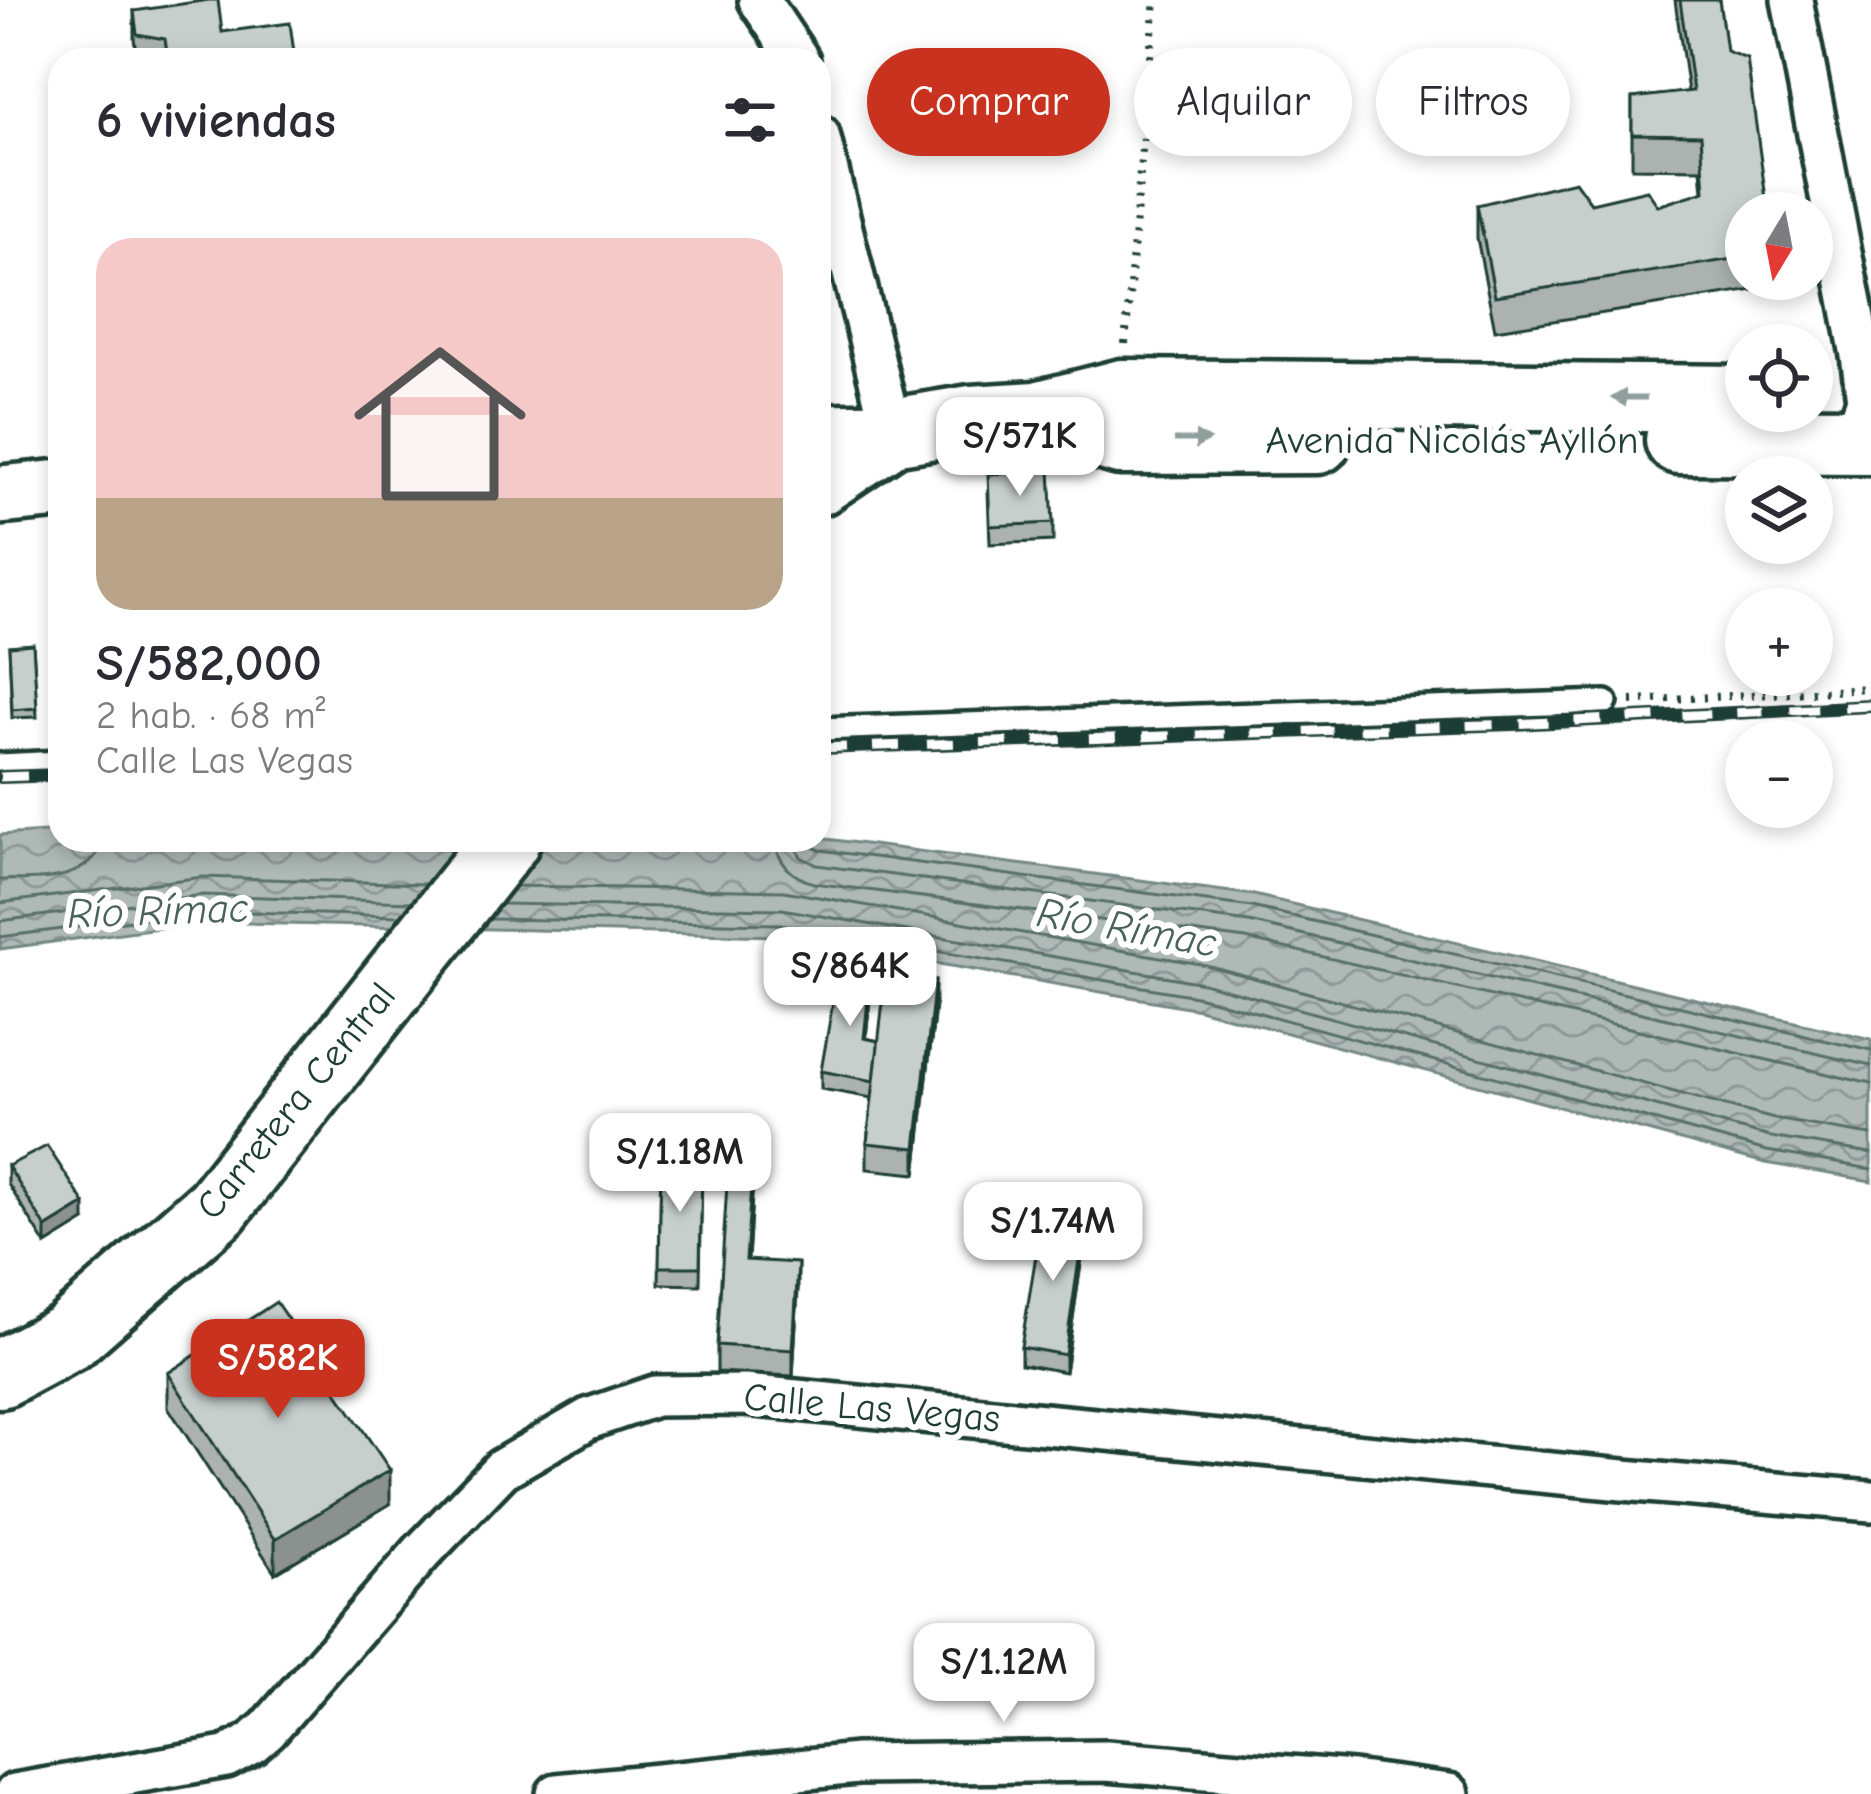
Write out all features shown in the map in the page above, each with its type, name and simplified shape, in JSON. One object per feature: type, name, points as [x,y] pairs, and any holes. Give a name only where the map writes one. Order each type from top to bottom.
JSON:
[{"type":"highway","name":"Avenida Nicolás Ayllón","points":[[1122,417],[1725,400]]},
{"type":"highway","name":"Avenida Nicolás Ayllón","points":[[892,432],[970,419],[1037,415],[1855,416]]},
{"type":"highway","points":[[831,473],[892,432]]},
{"type":"highway","name":"Carretera Central","points":[[0,1374],[69,1337],[217,1207],[497,852]]},
{"type":"street","points":[[759,0],[792,48]]},
{"type":"street","points":[[798,0],[800,48]]},
{"type":"street","points":[[1792,0],[1857,328],[1855,416]]},
{"type":"street","points":[[831,184],[892,432]]},
{"type":"street","name":"Avenida Nicolás Ayllón","points":[[831,433],[892,432]]},
{"type":"street","points":[[0,495],[48,490]]},
{"type":"street","name":"Calle Las Vegas","points":[[15,1794],[226,1757],[252,1742],[502,1469],[588,1419],[655,1396],[745,1395],[1871,1501]]},
{"type":"street","points":[[557,1794],[857,1764],[1106,1761],[1352,1781],[1449,1794]]},
{"type":"lane","points":[[831,729],[1606,702]]},
{"type":"lane","points":[[0,765],[48,763]]},
{"type":"path","points":[[1122,417],[1126,314],[1155,0]]},
{"type":"path","points":[[1606,702],[1871,689]]},
{"type":"water","name":"Río Rímac","points":[[48,832],[48,852],[831,852],[831,840],[1254,895],[1871,1040],[1871,1181],[1765,1163],[1199,1009],[778,936],[203,922],[0,949],[0,835]]},
{"type":"building","points":[[218,0],[222,32],[290,23],[293,48],[166,48],[165,39],[137,34],[134,11]]},
{"type":"building","points":[[1680,0],[1719,0],[1726,51],[1747,59],[1765,192],[1725,192],[1725,260],[1495,296],[1477,205],[1575,181],[1591,203],[1647,190],[1658,206],[1705,191],[1701,135],[1632,134],[1632,98],[1693,91]]},
{"type":"building","points":[[1050,471],[1053,523],[990,526],[988,474]]},
{"type":"building","points":[[33,644],[37,708],[12,710],[9,646]]},
{"type":"building","points":[[839,967],[871,972],[864,1038],[879,1041],[874,1081],[821,1071]]},
{"type":"building","points":[[886,974],[935,980],[916,1148],[867,1143]]},
{"type":"building","points":[[47,1146],[85,1204],[46,1228],[8,1166]]},
{"type":"building","points":[[729,1152],[753,1154],[746,1260],[798,1263],[793,1350],[717,1345]]},
{"type":"building","points":[[661,1163],[702,1165],[700,1267],[659,1267]]},
{"type":"building","points":[[1043,1212],[1085,1219],[1065,1355],[1021,1347]]},
{"type":"building","points":[[276,1302],[390,1470],[275,1539],[168,1373]]},
{"type":"railway","points":[[831,748],[1513,724],[1871,706]]},
{"type":"railway","points":[[0,777],[48,775]]}]
